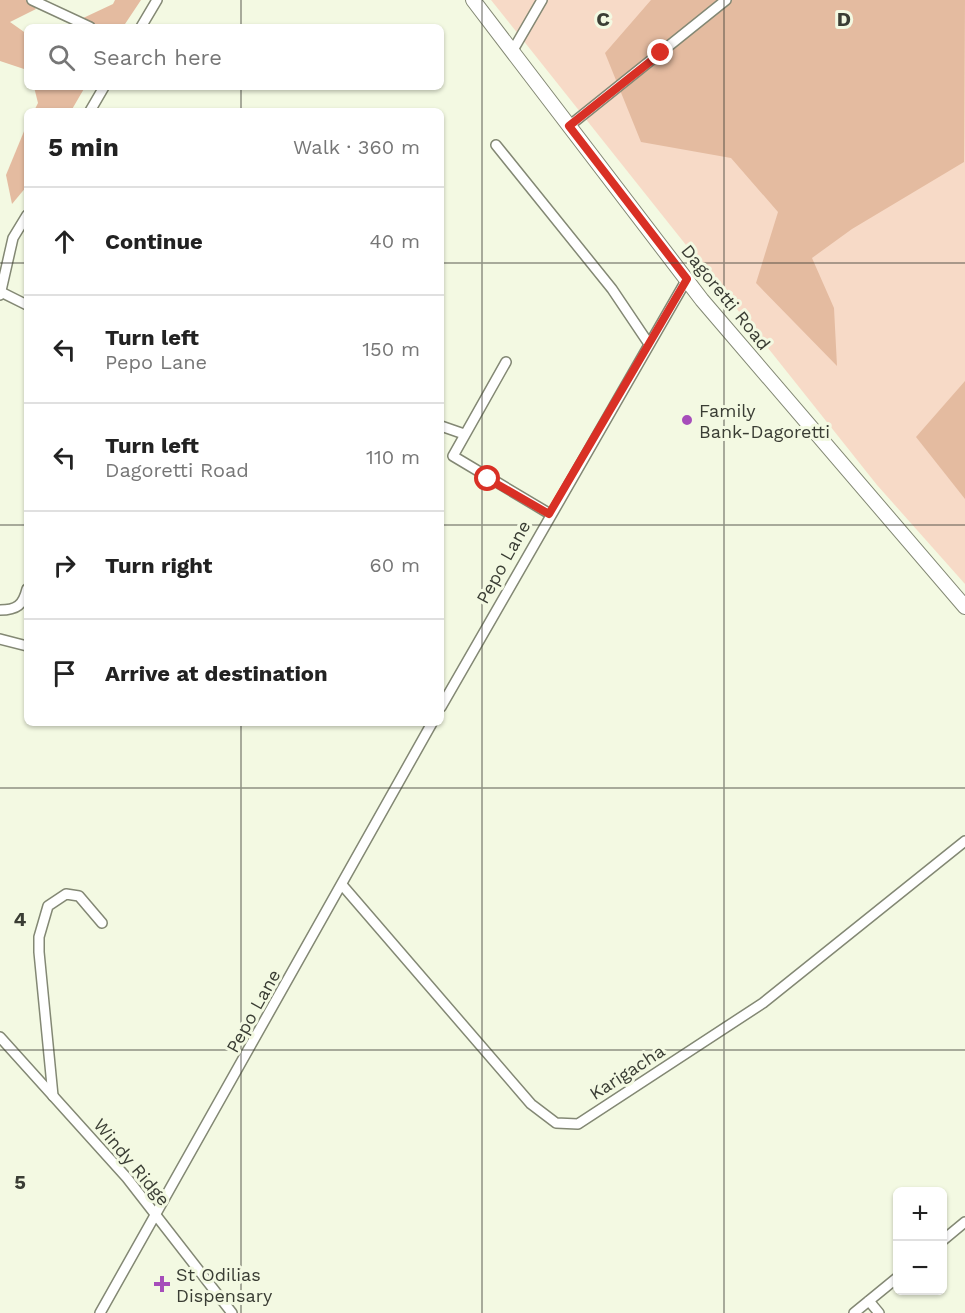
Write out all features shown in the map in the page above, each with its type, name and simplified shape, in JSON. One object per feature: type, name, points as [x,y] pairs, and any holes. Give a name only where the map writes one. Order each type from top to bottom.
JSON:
[{"type":"main road","name":"Dagoretti Road","points":[[473,0],[687,279],[965,607]]},
{"type":"street","points":[[32,0],[84,24]]},
{"type":"street","points":[[143,24],[158,0]]},
{"type":"street","points":[[513,50],[542,0]]},
{"type":"street","points":[[569,126],[726,0]]},
{"type":"street","points":[[92,108],[102,90]]},
{"type":"street","points":[[496,145],[612,289],[649,344]]},
{"type":"street","points":[[24,220],[13,238],[0,293],[24,304]]},
{"type":"street","name":"Pepo Lane","points":[[444,700],[549,514],[687,279]]},
{"type":"street","points":[[506,362],[453,453],[456,460],[549,514]]},
{"type":"street","points":[[444,427],[464,434]]},
{"type":"street","points":[[0,610],[15,609],[21,605],[24,597]]},
{"type":"street","points":[[0,639],[24,645]]},
{"type":"street","name":"Pepo Lane","points":[[100,1313],[343,886],[430,726]]},
{"type":"street","name":"Karigacha","points":[[343,886],[531,1104],[556,1123],[578,1124],[763,1003],[965,841]]},
{"type":"street","points":[[53,1096],[39,937],[48,906],[66,894],[79,896],[102,923]]},
{"type":"street","name":"Windy Ridge","points":[[0,1037],[127,1178],[232,1313]]},
{"type":"street","points":[[947,1237],[965,1222]]},
{"type":"street","points":[[854,1313],[893,1280]]},
{"type":"street","points":[[869,1301],[879,1313]]},
{"type":"shaded area","points":[[0,0],[28,0],[36,9],[10,22],[24,32],[24,69],[0,61]]},
{"type":"shaded area","points":[[115,0],[141,0],[125,24],[70,24],[113,4]]},
{"type":"shaded area","points":[[491,0],[965,0],[965,584],[877,485]]},
{"type":"shaded area","points":[[651,0],[965,0],[964,162],[852,229],[812,258],[834,308],[837,366],[756,283],[778,212],[731,158],[641,142],[605,53]]},
{"type":"shaded area","points":[[35,90],[83,90],[73,108],[36,108],[38,103]]},
{"type":"shaded area","points":[[24,131],[24,190],[12,204],[6,175]]},
{"type":"shaded area","points":[[965,381],[965,499],[916,437]]},
{"type":"place","name":"Family Bank-Dagoretti","points":[[687,420]]},
{"type":"place","name":"St Odilias Dispensary","points":[[162,1284]]},
{"type":"route","points":[[488,479],[549,514],[687,279],[569,126],[661,53]]}]
